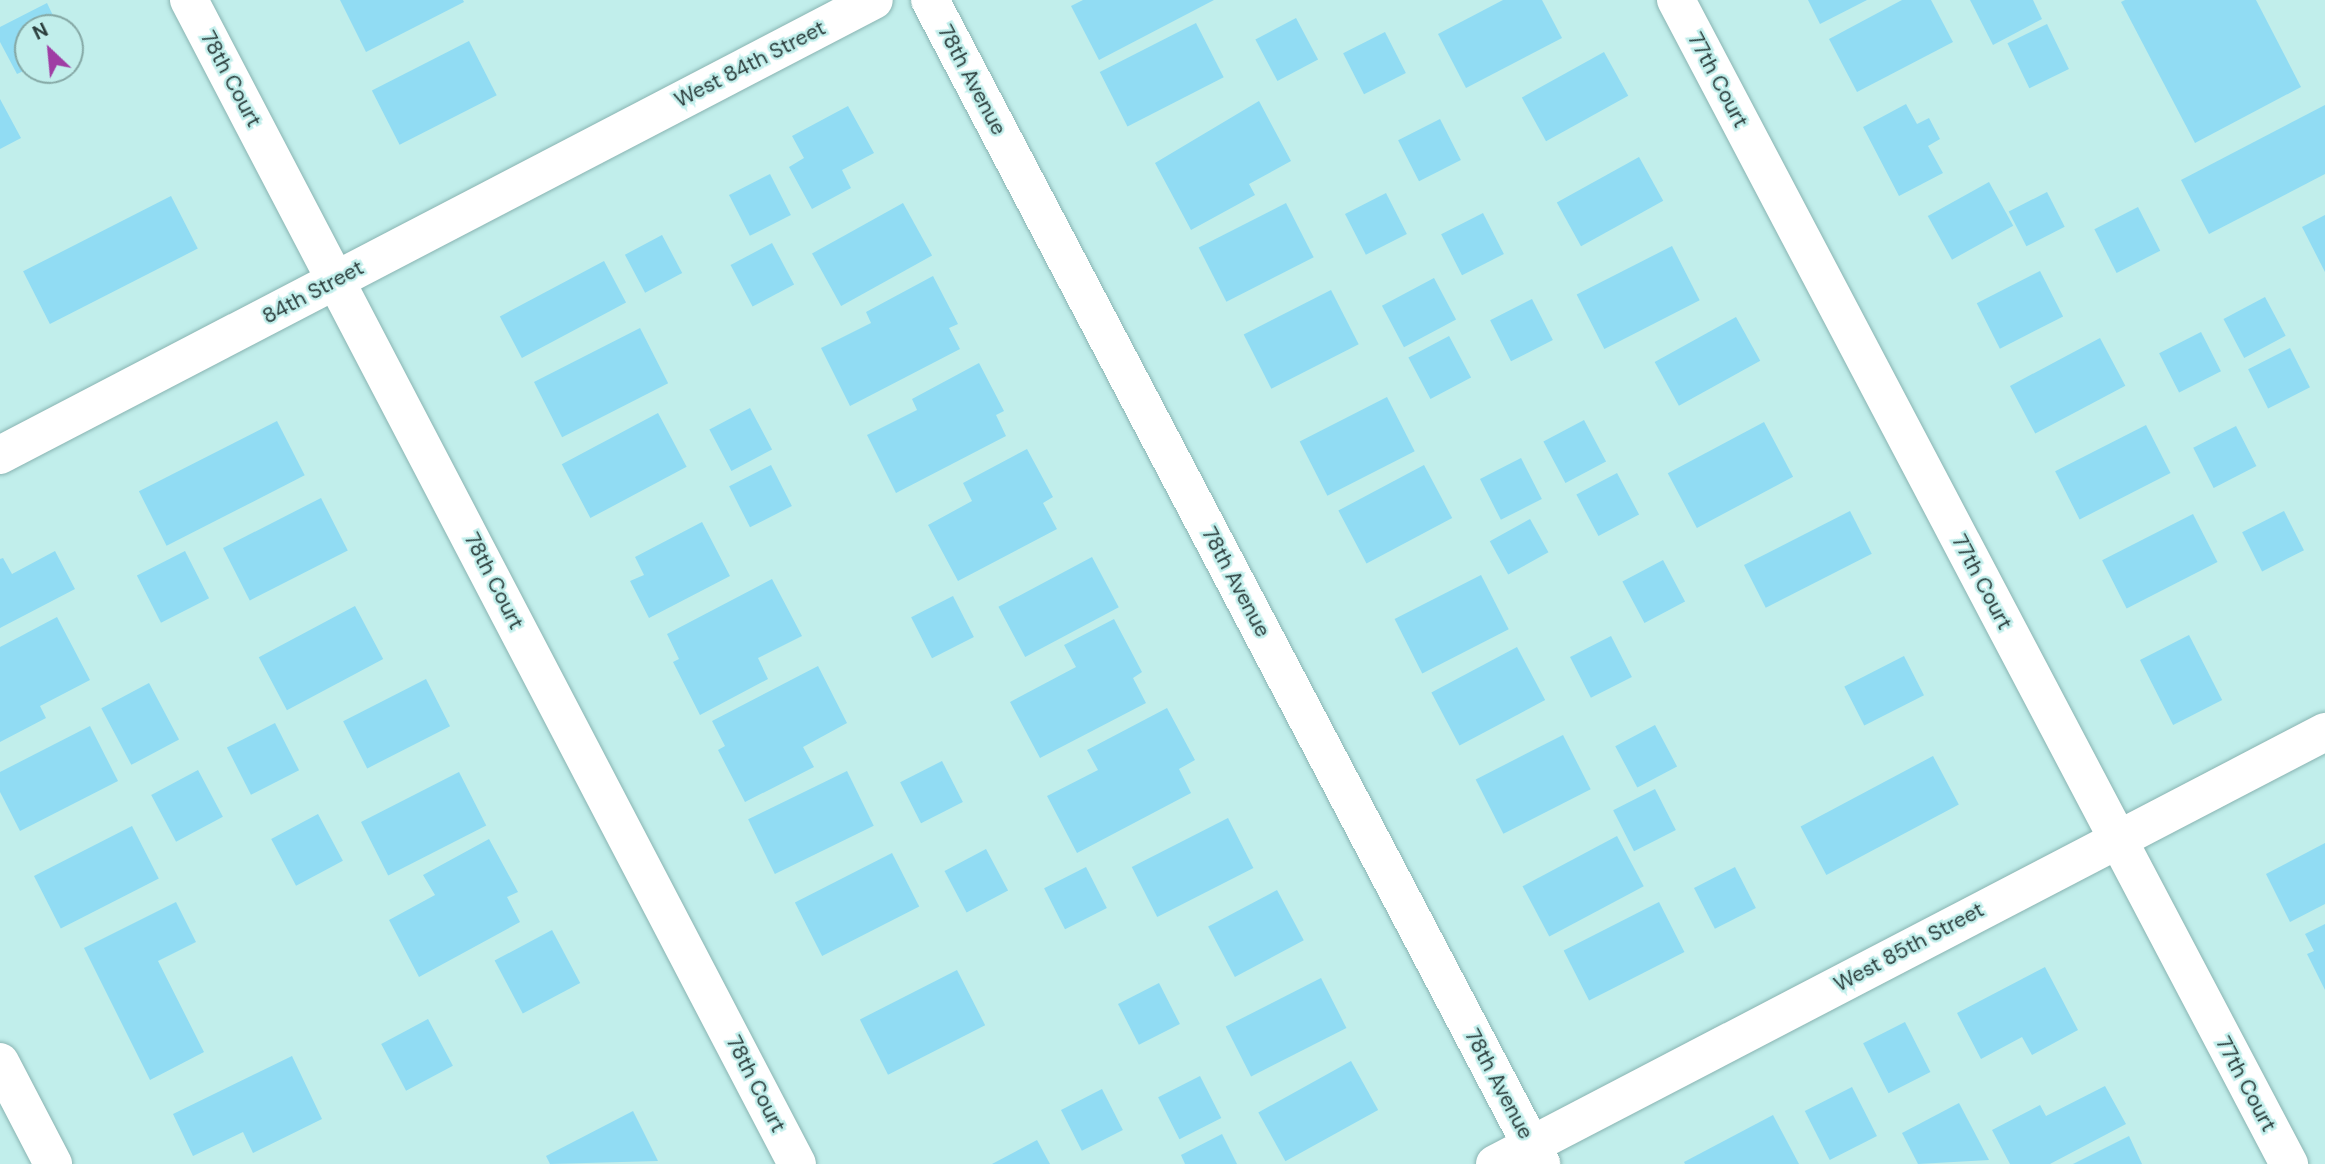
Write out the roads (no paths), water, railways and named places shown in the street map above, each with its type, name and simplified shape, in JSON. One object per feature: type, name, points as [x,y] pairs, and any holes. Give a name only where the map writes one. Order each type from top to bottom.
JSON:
[{"type":"street","name":"78th Court","points":[[189,0],[797,1164]]},
{"type":"street","name":"West 84th Street","points":[[625,129],[874,0]]},
{"type":"street","name":"78th Avenue","points":[[930,0],[1536,1154]]},
{"type":"street","name":"77th Court","points":[[1676,0],[2289,1164]]},
{"type":"street","name":"84th Street","points":[[0,455],[625,129]]},
{"type":"street","name":"West 85th Street","points":[[1495,1164],[1536,1154],[2117,839],[2325,732]]},
{"type":"street","points":[[0,1062],[53,1164]]}]
